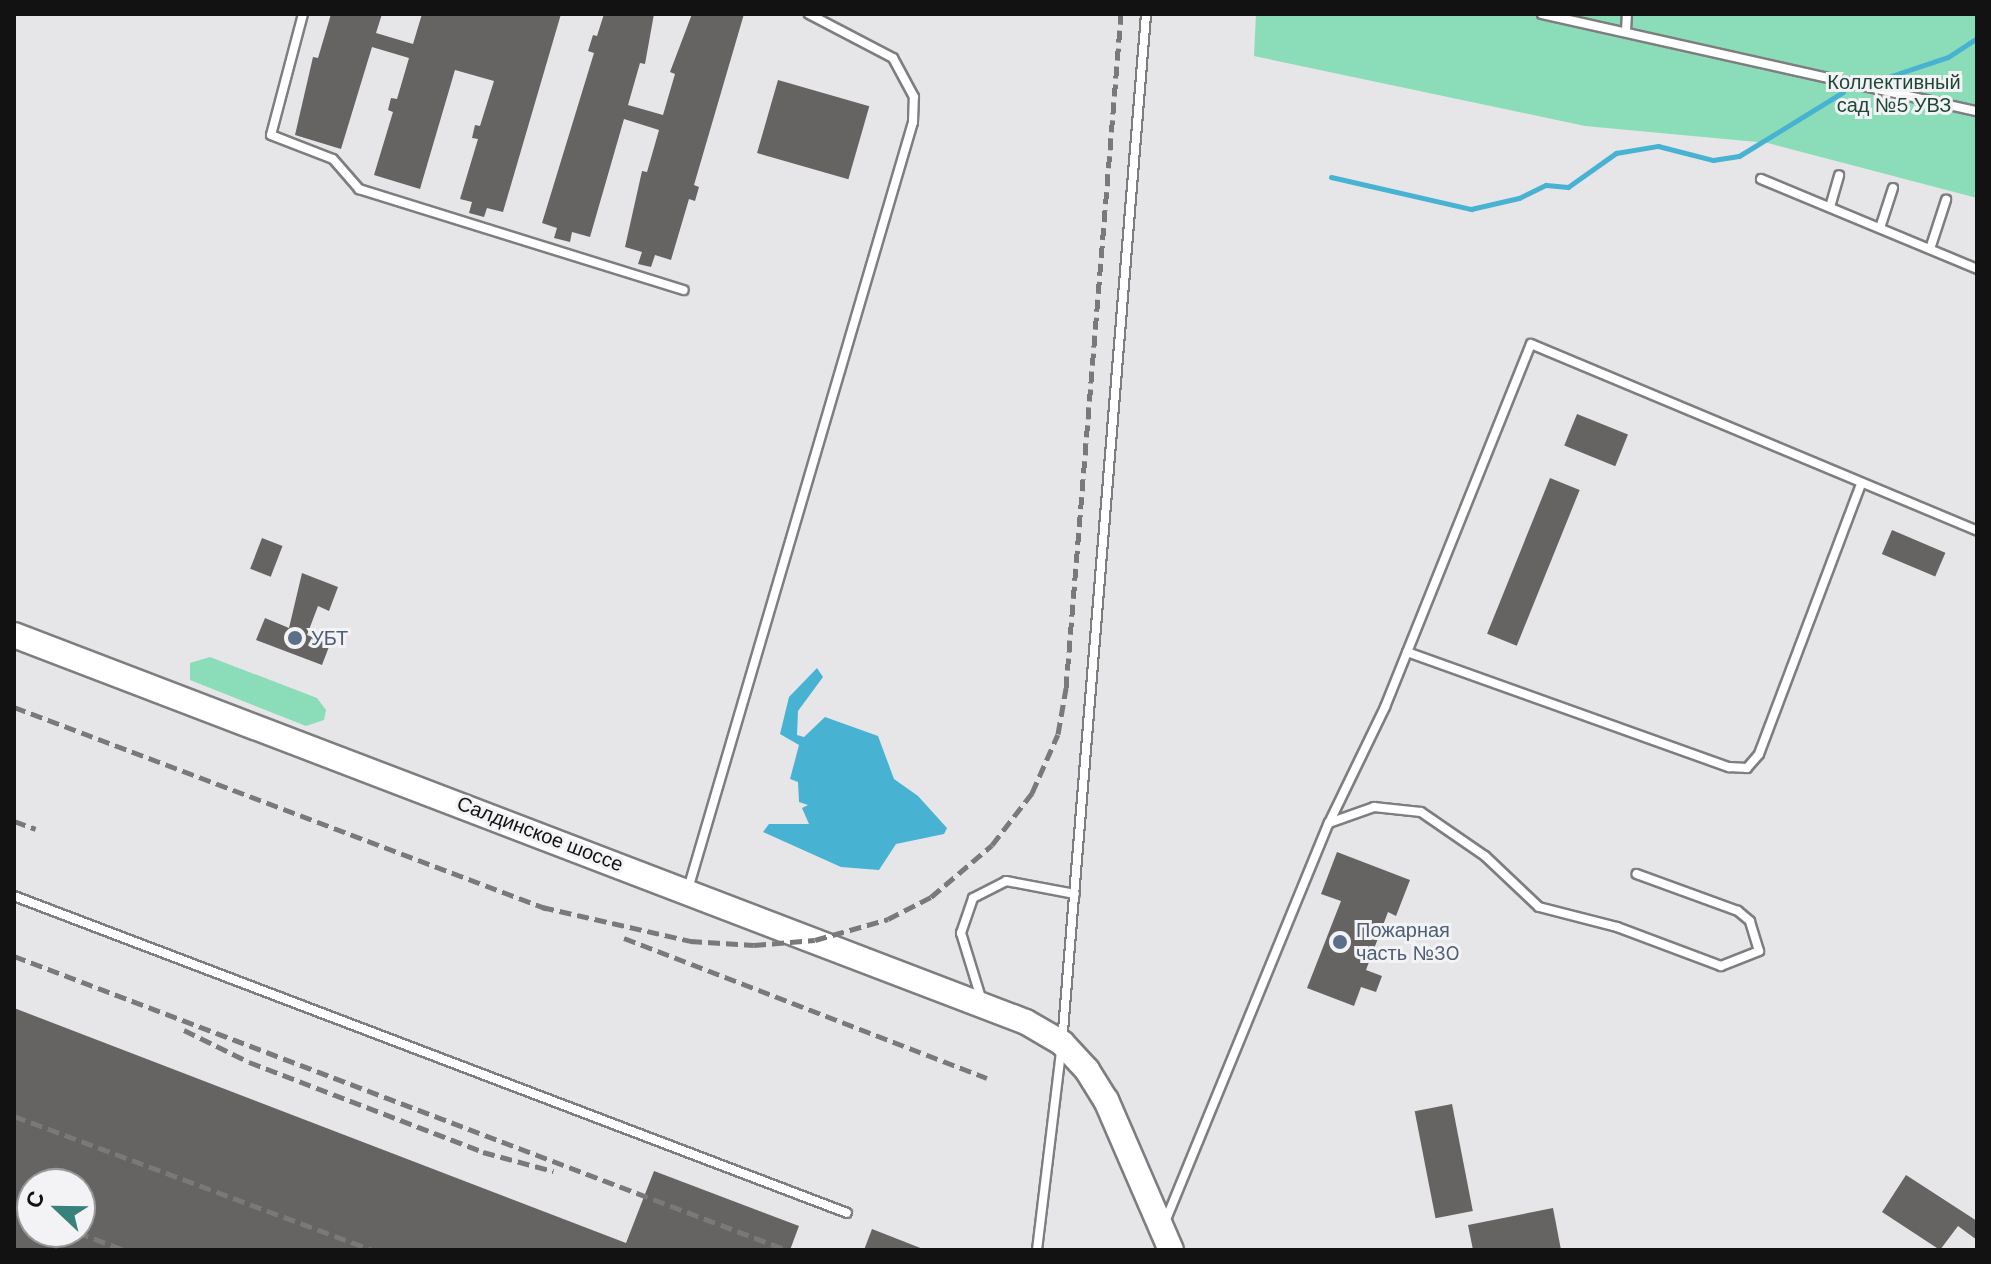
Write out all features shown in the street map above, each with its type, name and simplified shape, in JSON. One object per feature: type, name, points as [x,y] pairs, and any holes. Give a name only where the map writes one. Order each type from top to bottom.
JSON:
[{"type":"main road","name":"Салдинское шоссе","points":[[14,635],[687,890],[984,1006],[1062,1043]]},
{"type":"main road","points":[[1062,1043],[1106,1100],[1167,1240]]},
{"type":"lane","points":[[303,14],[271,135],[333,159],[359,189],[684,290]]},
{"type":"lane","points":[[687,890],[913,122],[914,97],[893,58],[809,14]]},
{"type":"lane","points":[[1037,1250],[1062,1043],[1146,14]]},
{"type":"lane","points":[[1542,14],[1977,111]]},
{"type":"lane","points":[[1626,31],[1627,14]]},
{"type":"lane","points":[[1830,207],[1839,175]]},
{"type":"lane","points":[[1761,179],[1977,269]]},
{"type":"lane","points":[[1880,228],[1893,188]]},
{"type":"lane","points":[[1930,249],[1946,200]]},
{"type":"lane","points":[[1167,1240],[1329,823],[1407,652],[1531,344],[1977,531]]},
{"type":"lane","points":[[1407,652],[1729,767],[1747,768],[1759,754],[1861,484]]},
{"type":"lane","points":[[1329,823],[1374,807],[1421,812],[1485,856],[1539,907],[1617,927],[1721,966],[1759,951],[1750,921],[1738,911],[1637,874]]},
{"type":"lane","points":[[984,1006],[962,945],[961,921],[973,898],[1006,881],[1075,894]]},
{"type":"lane","points":[[14,896],[847,1213]]},
{"type":"green space","name":"Коллективный сад №5 УВЗ","points":[[1256,14],[1977,14],[1977,198],[1768,143],[1585,126],[1254,56]]},
{"type":"green space","points":[[210,657],[317,698],[326,710],[324,720],[306,726],[190,680],[190,663]]},
{"type":"water","points":[[817,668],[823,677],[798,711],[797,735],[804,737],[825,717],[878,736],[894,779],[918,796],[947,828],[944,834],[896,844],[879,870],[841,867],[763,832],[769,824],[809,824],[802,808],[808,805],[799,802],[798,782],[790,779],[799,745],[780,734],[789,697]]},
{"type":"building","points":[[331,14],[382,14],[376,33],[413,44],[422,14],[561,14],[503,212],[487,208],[484,217],[469,213],[472,202],[460,199],[478,139],[472,138],[475,125],[480,126],[494,81],[455,70],[420,189],[374,175],[393,112],[388,110],[391,98],[397,99],[409,58],[372,47],[341,149],[295,135],[313,57],[318,58]]},
{"type":"building","points":[[604,14],[654,14],[645,64],[640,63],[628,105],[663,115],[675,74],[670,72],[692,14],[744,14],[694,185],[699,187],[695,201],[689,199],[671,260],[655,255],[651,267],[638,264],[642,252],[625,247],[642,171],[647,172],[659,130],[624,119],[590,237],[572,232],[570,242],[554,238],[557,228],[542,223],[594,53],[588,51]]},
{"type":"building","points":[[778,80],[869,106],[848,179],[757,153]]},
{"type":"building","points":[[1577,414],[1628,435],[1615,466],[1564,446]]},
{"type":"building","points":[[1550,478],[1580,490],[1517,646],[1487,634]]},
{"type":"building","points":[[1892,530],[1945,553],[1935,577],[1882,554]]},
{"type":"building","points":[[262,538],[283,546],[271,577],[250,569]]},
{"type":"building","points":[[302,573],[338,587],[329,611],[318,606],[307,635],[330,644],[322,665],[256,640],[265,618],[289,628]]},
{"type":"building","points":[[1337,852],[1410,880],[1396,916],[1388,912],[1366,970],[1382,976],[1376,992],[1361,987],[1354,1006],[1307,988],[1341,901],[1321,894]]},
{"type":"building","points":[[14,1008],[626,1243],[654,1171],[799,1226],[790,1250],[14,1250]]},
{"type":"building","points":[[1452,1104],[1473,1211],[1435,1218],[1415,1111]]},
{"type":"building","points":[[1906,1175],[1977,1221],[1977,1240],[1958,1226],[1940,1250],[1882,1212]]},
{"type":"building","points":[[1553,1208],[1561,1250],[1473,1250],[1468,1225]]},
{"type":"building","points":[[872,1229],[923,1249],[923,1250],[864,1250]]},
{"type":"waterway","points":[[1885,78],[1948,57],[1977,38]]},
{"type":"waterway","points":[[1331,177],[1471,209],[1519,198],[1546,185],[1568,187],[1616,153],[1658,146],[1713,160],[1739,156],[1843,92]]},
{"type":"railway","points":[[542,907],[690,941],[754,945],[815,940],[888,919],[931,897],[992,845],[1032,793],[1058,734],[1066,688],[1121,14]]},
{"type":"railway","points":[[14,707],[553,911]]},
{"type":"railway","points":[[14,821],[36,829]]},
{"type":"railway","points":[[624,938],[987,1078]]},
{"type":"railway","points":[[14,956],[784,1249]]},
{"type":"railway","points":[[184,1030],[249,1062],[483,1152],[553,1171]]},
{"type":"railway","points":[[14,1116],[372,1250]]},
{"type":"railway","points":[[96,1239],[124,1250]]},
{"type":"place","name":"УБТ","points":[[295,638]]},
{"type":"place","name":"Пожарная часть №30","points":[[1340,942]]}]
